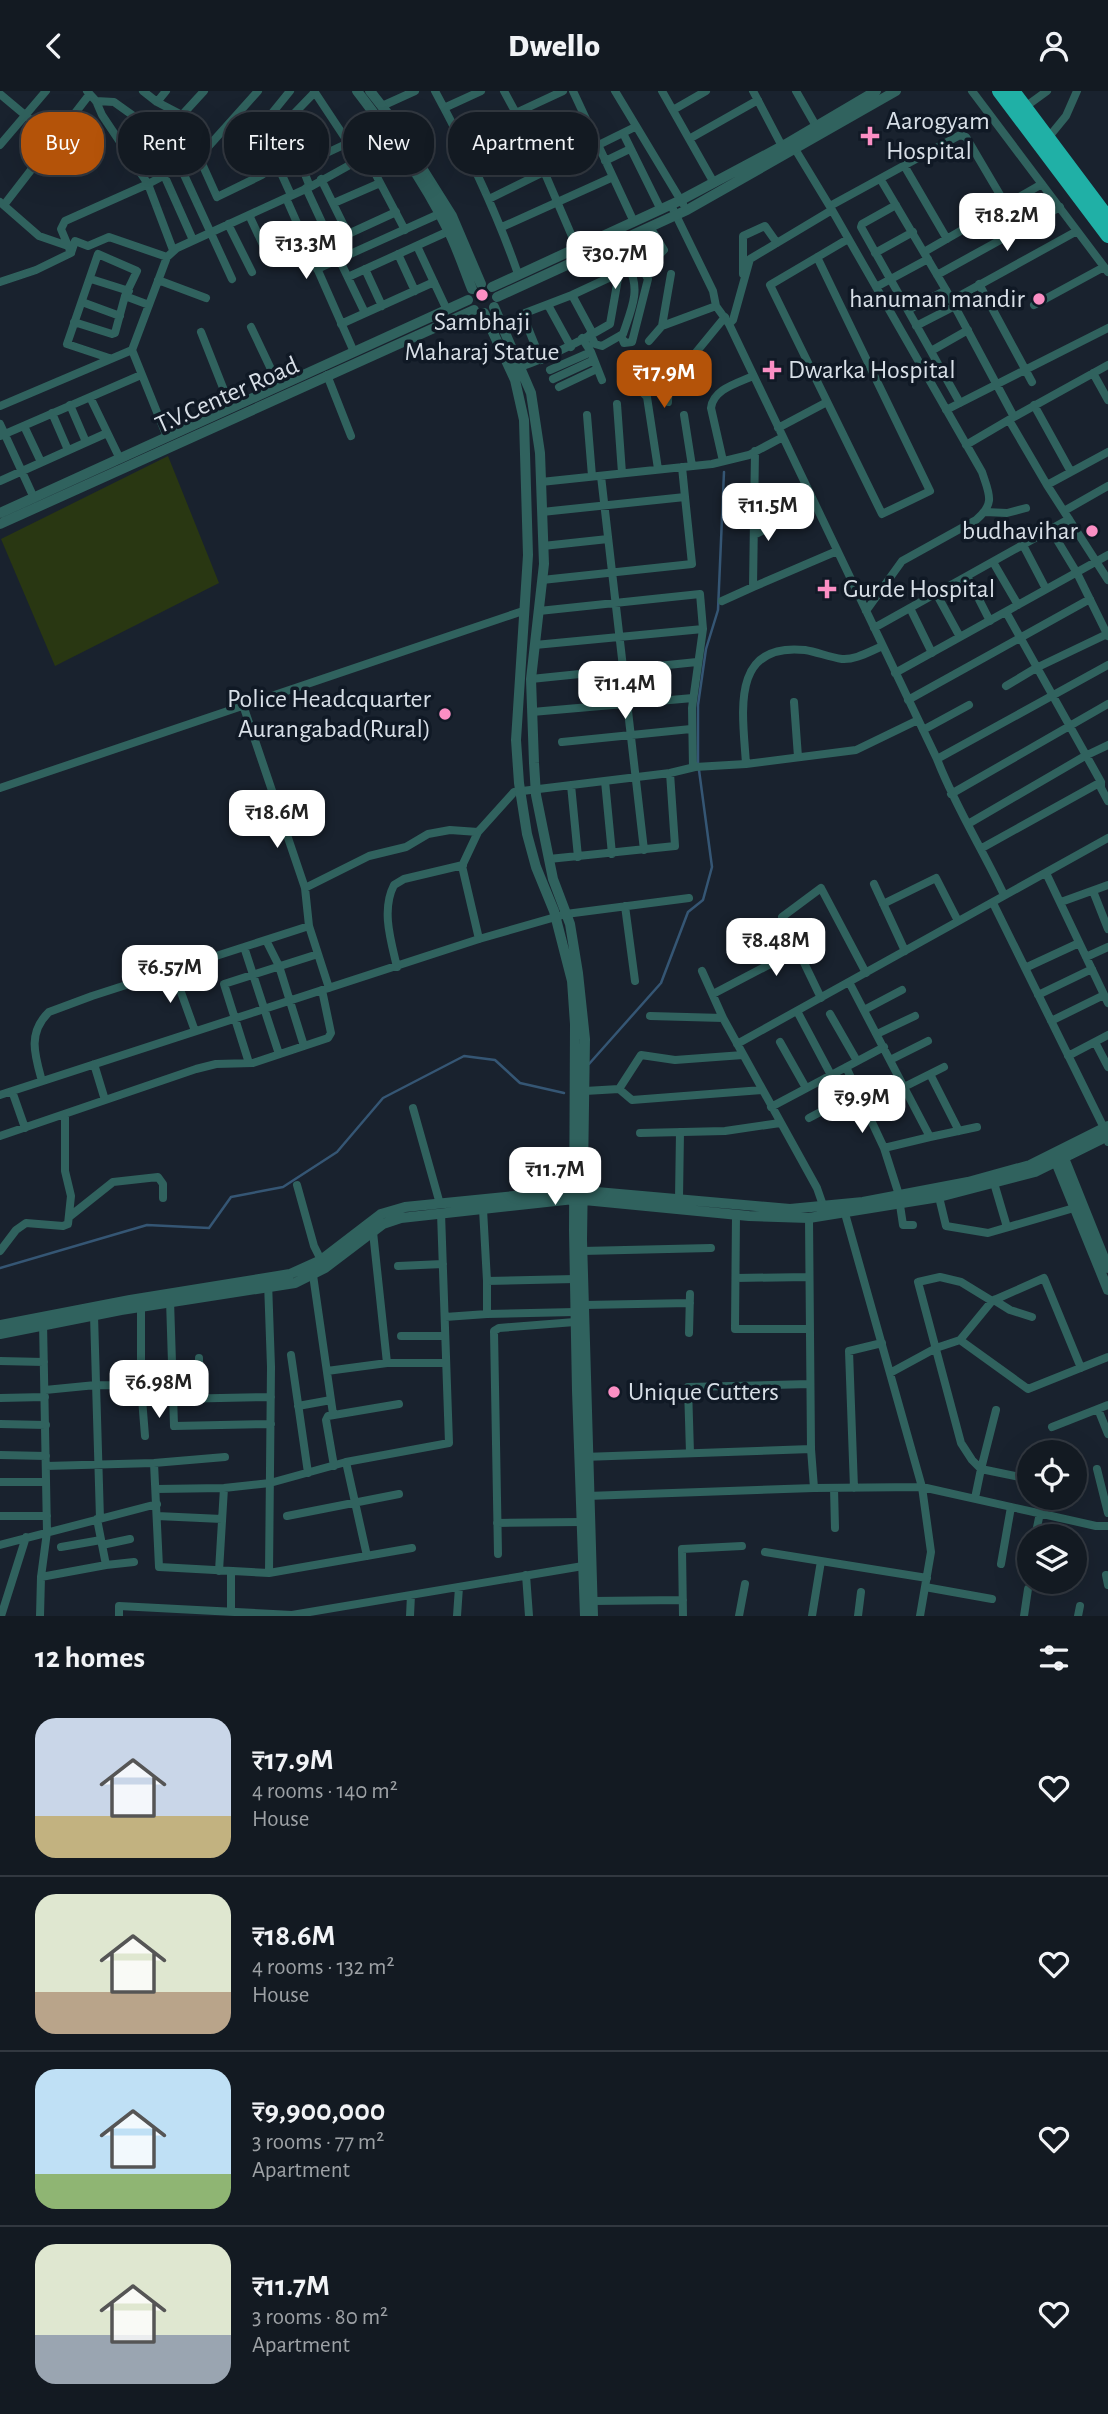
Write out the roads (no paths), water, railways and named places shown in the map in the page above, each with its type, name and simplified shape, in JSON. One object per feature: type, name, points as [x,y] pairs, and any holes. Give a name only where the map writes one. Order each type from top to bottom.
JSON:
[{"type":"highway","points":[[999,91],[1108,236]]},
{"type":"highway","points":[[1013,91],[1108,218]]},
{"type":"street","points":[[28,112],[46,91]]},
{"type":"street","points":[[143,91],[176,112]]},
{"type":"street","points":[[157,102],[166,91]]},
{"type":"street","points":[[185,112],[204,91]]},
{"type":"street","points":[[210,145],[258,91]]},
{"type":"street","points":[[273,112],[290,91]]},
{"type":"street","points":[[295,112],[315,91],[343,135]]},
{"type":"street","points":[[357,91],[375,112]]},
{"type":"street","points":[[370,91],[385,112]]},
{"type":"street","points":[[382,107],[415,91]]},
{"type":"street","points":[[435,91],[448,116]]},
{"type":"street","points":[[444,108],[481,91]]},
{"type":"street","points":[[504,91],[514,112]]},
{"type":"street","points":[[517,112],[563,91]]},
{"type":"street","points":[[573,91],[583,112]]},
{"type":"street","points":[[615,91],[675,208],[713,291],[716,306],[727,321],[783,437],[937,759],[951,794],[982,848],[1004,895]]},
{"type":"street","points":[[662,91],[714,183]]},
{"type":"street","points":[[673,110],[706,91]]},
{"type":"street","points":[[752,91],[831,208],[982,472],[989,494],[985,512],[976,520],[902,561],[866,611]]},
{"type":"street","points":[[796,91],[816,126]]},
{"type":"street","name":"T.V.Center Road","points":[[0,524],[327,375],[483,298],[650,227],[714,183],[788,148],[816,126],[876,91]]},
{"type":"street","name":"T.V.Center Road","points":[[0,513],[447,310],[483,298],[518,274],[634,222],[675,208],[896,91]]},
{"type":"street","points":[[972,91],[1106,269],[1034,305]]},
{"type":"street","points":[[1025,107],[1047,91]]},
{"type":"street","points":[[1048,138],[1066,116],[1077,91]]},
{"type":"street","points":[[0,94],[22,112]]},
{"type":"street","points":[[76,112],[90,94]]},
{"type":"street","points":[[90,94],[114,102],[128,112]]},
{"type":"street","points":[[90,94],[148,184],[170,254]]},
{"type":"street","points":[[689,139],[758,100]]},
{"type":"street","points":[[0,145],[21,121]]},
{"type":"street","points":[[634,222],[598,146],[635,127]]},
{"type":"street","points":[[623,134],[630,149],[675,208]]},
{"type":"street","points":[[668,402],[669,371],[693,356],[727,321],[733,320],[750,260],[831,208],[960,135],[964,136],[1006,205]]},
{"type":"street","points":[[605,161],[630,149]]},
{"type":"street","points":[[905,167],[947,239]]},
{"type":"street","points":[[167,437],[132,351],[170,254],[193,240],[308,188],[343,168]]},
{"type":"street","points":[[26,175],[2,204],[39,236],[70,249]]},
{"type":"street","points":[[70,249],[61,229],[65,221],[164,175],[193,240]]},
{"type":"street","points":[[184,175],[232,279]]},
{"type":"street","points":[[205,175],[217,197],[262,175]]},
{"type":"street","points":[[280,175],[309,252],[354,352]]},
{"type":"street","points":[[304,175],[331,242]]},
{"type":"street","points":[[374,175],[405,230]]},
{"type":"street","points":[[419,175],[520,367],[531,393],[540,453],[542,580],[531,680],[532,712],[536,789],[572,981],[582,1251],[578,1313],[584,1457]]},
{"type":"street","points":[[424,175],[452,216],[514,380],[524,420],[528,555],[516,740],[527,834],[536,867],[561,916],[570,925],[583,1008],[584,1091],[575,1279],[593,1616]]},
{"type":"street","points":[[478,175],[502,227],[518,274]]},
{"type":"street","points":[[489,199],[541,175]]},
{"type":"street","points":[[546,175],[577,248]]},
{"type":"street","points":[[502,227],[613,177]]},
{"type":"street","points":[[321,179],[348,234]]},
{"type":"street","points":[[881,180],[968,330],[1047,485],[1108,580]]},
{"type":"street","points":[[334,203],[380,183]]},
{"type":"street","points":[[876,288],[947,239],[1042,184]]},
{"type":"street","points":[[896,205],[861,225],[960,403]]},
{"type":"street","points":[[937,275],[1060,207]]},
{"type":"street","points":[[309,252],[396,212]]},
{"type":"street","points":[[317,269],[439,214]]},
{"type":"street","points":[[249,215],[271,262]]},
{"type":"street","points":[[228,224],[252,272]]},
{"type":"street","points":[[745,277],[742,271],[743,236],[765,226],[777,243]]},
{"type":"street","points":[[541,360],[524,315],[640,264],[664,250],[650,227]]},
{"type":"street","points":[[348,277],[449,231]]},
{"type":"street","points":[[916,325],[979,285],[1077,231]]},
{"type":"street","points":[[875,253],[913,232]]},
{"type":"street","points":[[0,282],[36,270],[70,249],[75,241],[88,246],[109,237],[170,254]]},
{"type":"street","points":[[817,257],[930,491],[882,514],[770,285],[817,257],[848,239]]},
{"type":"street","points":[[417,246],[447,310]]},
{"type":"street","points":[[520,367],[571,347],[610,324],[618,273],[607,247]]},
{"type":"street","points":[[74,322],[115,333],[137,271],[98,254],[74,322],[67,344],[109,358]]},
{"type":"street","points":[[398,254],[415,291]]},
{"type":"street","points":[[339,259],[365,313]]},
{"type":"street","points":[[621,335],[624,343],[632,342],[648,279],[640,264]]},
{"type":"street","points":[[588,335],[595,344],[602,347],[621,335],[636,289],[636,281],[629,268]]},
{"type":"street","points":[[365,269],[382,306]]},
{"type":"street","points":[[649,341],[662,325],[671,274]]},
{"type":"street","points":[[90,279],[149,305]]},
{"type":"street","points":[[158,280],[206,298]]},
{"type":"street","points":[[341,324],[434,282]]},
{"type":"street","points":[[979,285],[1032,382]]},
{"type":"street","points":[[908,310],[946,290]]},
{"type":"street","points":[[572,295],[588,335],[601,380]]},
{"type":"street","points":[[82,302],[120,316]]},
{"type":"street","points":[[548,305],[571,347]]},
{"type":"street","points":[[662,325],[716,306]]},
{"type":"street","points":[[251,327],[279,386]]},
{"type":"street","points":[[946,410],[1108,328]]},
{"type":"street","points":[[931,351],[968,330]]},
{"type":"street","points":[[201,332],[231,408]]},
{"type":"street","points":[[0,406],[109,358],[132,351]]},
{"type":"street","points":[[552,375],[592,356]]},
{"type":"street","points":[[966,445],[1108,365]]},
{"type":"street","points":[[559,387],[597,369]]},
{"type":"street","points":[[623,372],[647,397],[658,469]]},
{"type":"street","points":[[1093,373],[1108,400]]},
{"type":"street","points":[[2,435],[141,375]]},
{"type":"street","points":[[327,375],[351,436]]},
{"type":"street","points":[[723,461],[711,408],[712,399],[718,393],[753,376]]},
{"type":"street","points":[[90,397],[120,459]]},
{"type":"street","points":[[778,428],[827,402]]},
{"type":"street","points":[[617,404],[622,473]]},
{"type":"street","points":[[70,405],[86,442]]},
{"type":"street","points":[[1034,405],[1071,472]]},
{"type":"street","points":[[52,413],[68,450]]},
{"type":"street","points":[[587,415],[596,476],[604,505],[643,850]]},
{"type":"street","points":[[684,415],[692,465]]},
{"type":"street","points":[[0,424],[2,435],[34,498]]},
{"type":"street","points":[[23,426],[41,463]]},
{"type":"street","points":[[1,479],[107,433]]},
{"type":"street","points":[[541,482],[723,461],[755,451],[783,437]]},
{"type":"street","points":[[753,587],[755,451]]},
{"type":"street","points":[[1047,485],[1108,452]]},
{"type":"street","points":[[542,580],[693,563],[682,467]]},
{"type":"street","points":[[1064,511],[1108,486]]},
{"type":"street","points":[[542,512],[685,497]]},
{"type":"street","points":[[754,535],[815,505]]},
{"type":"street","points":[[985,512],[1007,513],[1026,508]]},
{"type":"street","points":[[874,628],[1069,519]]},
{"type":"street","points":[[1006,686],[1036,668],[1107,635],[1077,573],[1051,530]]},
{"type":"street","points":[[543,545],[608,540]]},
{"type":"street","points":[[1023,545],[1046,589]]},
{"type":"street","points":[[722,601],[837,551]]},
{"type":"street","points":[[895,673],[1108,555]]},
{"type":"street","points":[[993,562],[1018,605]]},
{"type":"street","points":[[967,576],[990,621]]},
{"type":"street","points":[[936,593],[960,637]]},
{"type":"street","points":[[538,611],[700,594],[702,646],[697,662],[691,729],[697,767]]},
{"type":"street","points":[[908,700],[1090,599]]},
{"type":"street","points":[[910,608],[932,653]]},
{"type":"street","points":[[0,787],[523,611]]},
{"type":"street","points":[[1006,612],[1070,725],[1084,756],[1103,785],[1108,801]]},
{"type":"street","points":[[535,645],[703,629]]},
{"type":"street","points":[[746,764],[743,706],[748,674],[754,665],[764,657],[784,651],[802,650],[845,659],[883,646]]},
{"type":"street","points":[[531,680],[697,662]]},
{"type":"street","points":[[937,759],[1108,665]]},
{"type":"street","points":[[532,712],[693,698]]},
{"type":"street","points":[[794,702],[798,757]]},
{"type":"street","points":[[951,794],[1108,704]]},
{"type":"street","points":[[0,1136],[206,1066],[249,1063],[328,1038],[331,1033],[318,954],[309,926],[305,888],[243,705]]},
{"type":"street","points":[[923,730],[969,705]]},
{"type":"street","points":[[479,939],[463,865],[478,832],[508,796],[521,791],[636,778],[697,767],[746,764],[856,750],[918,720]]},
{"type":"street","points":[[562,742],[691,729]]},
{"type":"street","points":[[968,824],[1084,756],[1108,745]]},
{"type":"street","points":[[550,859],[675,845],[670,773]]},
{"type":"street","points":[[605,781],[612,854]]},
{"type":"street","points":[[571,785],[578,857]]},
{"type":"street","points":[[982,848],[1103,785]]},
{"type":"street","points":[[305,888],[369,856],[407,847],[428,834],[450,830],[478,832]]},
{"type":"street","points":[[737,1044],[1108,838]]},
{"type":"street","points":[[397,967],[388,910],[394,885],[404,879],[463,865]]},
{"type":"street","points":[[1046,873],[1106,999],[1051,1021]]},
{"type":"street","points":[[883,904],[936,878],[958,921]]},
{"type":"street","points":[[874,884],[905,951]]},
{"type":"street","points":[[1061,902],[1108,885]]},
{"type":"street","points":[[821,998],[782,917],[821,888],[866,973]]},
{"type":"street","points":[[1093,891],[1108,929]]},
{"type":"street","points":[[0,1094],[479,939],[561,916],[689,898]]},
{"type":"street","points":[[268,1283],[321,1259],[381,1214],[392,1210],[440,1209],[578,1195],[679,1198],[825,1210],[939,1197],[1035,1172],[1107,1134],[993,902]]},
{"type":"street","points":[[625,906],[635,981]]},
{"type":"street","points":[[42,1081],[33,1046],[46,1014],[92,996],[309,926]]},
{"type":"street","points":[[713,994],[778,960],[766,931]]},
{"type":"street","points":[[266,940],[279,966],[304,1046]]},
{"type":"street","points":[[1025,968],[1079,943]]},
{"type":"street","points":[[244,947],[279,1054]]},
{"type":"street","points":[[1086,957],[1108,947]]},
{"type":"street","points":[[249,1063],[224,984],[318,954]]},
{"type":"street","points":[[1038,995],[1092,969]]},
{"type":"street","points":[[173,970],[195,1031]]},
{"type":"street","points":[[702,971],[723,1018],[817,1188],[825,1210]]},
{"type":"street","points":[[849,982],[930,1137]]},
{"type":"street","points":[[864,1010],[902,990]]},
{"type":"street","points":[[797,1011],[831,1075]]},
{"type":"street","points":[[830,1014],[857,1061]]},
{"type":"street","points":[[650,1016],[723,1018]]},
{"type":"street","points":[[877,1034],[915,1016]]},
{"type":"street","points":[[1068,1056],[1108,1035]]},
{"type":"street","points":[[890,1060],[928,1041]]},
{"type":"street","points":[[780,1042],[806,1088]]},
{"type":"street","points":[[1095,1042],[1108,1067]]},
{"type":"street","points":[[771,1107],[884,1047]]},
{"type":"street","points":[[619,1089],[641,1055],[675,1060],[743,1055]]},
{"type":"street","points":[[94,1065],[105,1100]]},
{"type":"street","points":[[846,1067],[884,1148],[899,1200],[903,1225],[913,1225]]},
{"type":"street","points":[[904,1087],[944,1067]]},
{"type":"street","points":[[930,1074],[959,1131]]},
{"type":"street","points":[[584,1091],[619,1089],[632,1100],[762,1090]]},
{"type":"street","points":[[12,1091],[25,1128]]},
{"type":"street","points":[[809,1118],[858,1092]]},
{"type":"street","points":[[156,1489],[270,1483],[346,1462],[449,1443],[440,1209],[413,1108]]},
{"type":"street","points":[[0,1251],[16,1230],[26,1223],[63,1226],[68,1224],[71,1196],[65,1171],[65,1114]]},
{"type":"street","points":[[640,1133],[725,1131],[780,1123]]},
{"type":"street","points":[[884,1148],[977,1127]]},
{"type":"street","points":[[679,1198],[680,1132]]},
{"type":"street","points":[[899,1200],[1059,1158]]},
{"type":"street","points":[[1059,1158],[1074,1208],[1108,1289]]},
{"type":"street","points":[[1059,1158],[1108,1268]]},
{"type":"street","points":[[69,1217],[117,1181],[158,1177],[163,1184],[163,1198]]},
{"type":"street","points":[[994,1183],[1007,1227]]},
{"type":"street","points":[[297,1185],[314,1245],[321,1259]]},
{"type":"street","points":[[440,1209],[483,1209],[578,1195],[736,1214],[809,1218],[825,1210]]},
{"type":"street","points":[[939,1197],[946,1226],[988,1233],[1074,1208]]},
{"type":"street","points":[[843,1208],[922,1487],[931,1552],[920,1616]]},
{"type":"street","points":[[483,1209],[487,1314]]},
{"type":"street","points":[[0,1334],[43,1320],[169,1298],[268,1283],[295,1283],[325,1268],[383,1224],[425,1210]]},
{"type":"street","points":[[736,1214],[735,1329],[810,1329]]},
{"type":"street","points":[[809,1218],[811,1449],[814,1488]]},
{"type":"street","points":[[373,1231],[387,1363]]},
{"type":"street","points":[[582,1251],[711,1248]]},
{"type":"street","points":[[398,1266],[443,1264]]},
{"type":"street","points":[[313,1275],[333,1414]]},
{"type":"street","points":[[736,1278],[810,1277]]},
{"type":"street","points":[[1017,1476],[981,1469],[972,1461],[961,1443],[918,1282],[940,1277],[961,1282],[1010,1310],[1032,1317]]},
{"type":"street","points":[[890,1373],[936,1348],[960,1340],[993,1300],[1044,1278],[1082,1368]]},
{"type":"street","points":[[487,1281],[575,1279]]},
{"type":"street","points":[[268,1283],[271,1398],[270,1573]]},
{"type":"street","points":[[0,1325],[94,1315],[141,1307],[169,1298]]},
{"type":"street","points":[[169,1298],[174,1426],[271,1424]]},
{"type":"street","points":[[498,1554],[494,1331],[578,1313],[690,1298],[689,1333]]},
{"type":"street","points":[[141,1307],[141,1386],[145,1436]]},
{"type":"street","points":[[444,1317],[578,1313]]},
{"type":"street","points":[[94,1315],[98,1519],[106,1565]]},
{"type":"street","points":[[40,1616],[41,1577],[47,1532],[43,1320]]},
{"type":"street","points":[[401,1336],[445,1336]]},
{"type":"street","points":[[960,1340],[1028,1389],[1108,1357]]},
{"type":"street","points":[[854,1487],[849,1351],[882,1343]]},
{"type":"street","points":[[291,1355],[308,1473]]},
{"type":"street","points":[[199,1357],[199,1398]]},
{"type":"street","points":[[0,1361],[44,1362]]},
{"type":"street","points":[[327,1371],[387,1363],[446,1363]]},
{"type":"street","points":[[690,1453],[688,1387],[810,1384]]},
{"type":"street","points":[[0,1398],[96,1385],[141,1386]]},
{"type":"street","points":[[173,1399],[271,1398]]},
{"type":"street","points":[[298,1406],[331,1400]]},
{"type":"street","points":[[334,1466],[326,1420],[328,1416],[399,1404]]},
{"type":"street","points":[[1052,1427],[1108,1405]]},
{"type":"street","points":[[1098,1409],[1108,1434]]},
{"type":"street","points":[[975,1498],[996,1410]]},
{"type":"street","points":[[0,1424],[46,1425]]},
{"type":"street","points":[[584,1457],[811,1449]]},
{"type":"street","points":[[0,1455],[46,1457]]},
{"type":"street","points":[[46,1466],[154,1463],[225,1457]]},
{"type":"street","points":[[346,1462],[367,1556]]},
{"type":"street","points":[[154,1463],[159,1567],[270,1573],[412,1548]]},
{"type":"street","points":[[1097,1469],[1108,1513]]},
{"type":"street","points":[[0,1482],[46,1482]]},
{"type":"street","points":[[219,1571],[224,1487]]},
{"type":"street","points":[[585,1496],[922,1487],[1096,1526],[1108,1526]]},
{"type":"street","points":[[834,1488],[835,1528]]},
{"type":"street","points":[[287,1516],[399,1495]]},
{"type":"street","points":[[585,1496],[581,1522],[585,1616]]},
{"type":"street","points":[[0,1545],[157,1504]]},
{"type":"street","points":[[1001,1564],[1012,1507]]},
{"type":"street","points":[[1038,1524],[1041,1513]]},
{"type":"street","points":[[0,1516],[47,1516]]},
{"type":"street","points":[[157,1516],[222,1519]]},
{"type":"street","points":[[497,1523],[581,1522]]},
{"type":"street","points":[[1,1616],[26,1537]]},
{"type":"street","points":[[61,1547],[130,1538]]},
{"type":"street","points":[[683,1616],[682,1549],[742,1546]]},
{"type":"street","points":[[765,1552],[821,1561],[992,1599]]},
{"type":"street","points":[[813,1616],[821,1561]]},
{"type":"street","points":[[41,1577],[134,1562]]},
{"type":"street","points":[[119,1616],[119,1606],[234,1614],[292,1615],[342,1611],[411,1595],[583,1566]]},
{"type":"street","points":[[231,1571],[234,1614]]},
{"type":"street","points":[[1106,1575],[1108,1585]]},
{"type":"street","points":[[526,1576],[529,1616]]},
{"type":"street","points":[[739,1616],[745,1584]]},
{"type":"street","points":[[457,1616],[459,1587]]},
{"type":"street","points":[[858,1616],[861,1592]]},
{"type":"street","points":[[1024,1616],[1027,1594]]},
{"type":"street","points":[[410,1616],[411,1595]]},
{"type":"street","points":[[593,1601],[683,1600]]},
{"type":"street","points":[[1078,1616],[1080,1606]]},
{"type":"waterway","points":[[698,763],[698,705],[706,649],[718,610],[724,472]]},
{"type":"waterway","points":[[589,1064],[661,983],[688,912],[703,900],[712,867],[699,770]]},
{"type":"waterway","points":[[0,1268],[147,1225],[209,1228],[231,1197],[283,1187],[337,1152],[383,1098],[464,1056],[495,1060],[520,1083],[564,1093]]},
{"type":"place","name":"Aarogyam Hospital","points":[[870,136]]},
{"type":"place","name":"Sambhaji Maharaj Statue","points":[[482,295]]},
{"type":"place","name":"hanuman mandir","points":[[1039,299]]},
{"type":"place","name":"Dwarka Hospital","points":[[772,370]]},
{"type":"place","name":"budhavihar","points":[[1092,531]]},
{"type":"place","name":"Gurde Hospital","points":[[827,589]]},
{"type":"place","name":"Police Headcquarter Aurangabad(Rural)","points":[[445,714]]},
{"type":"place","name":"Unique Cutters","points":[[614,1392]]}]
